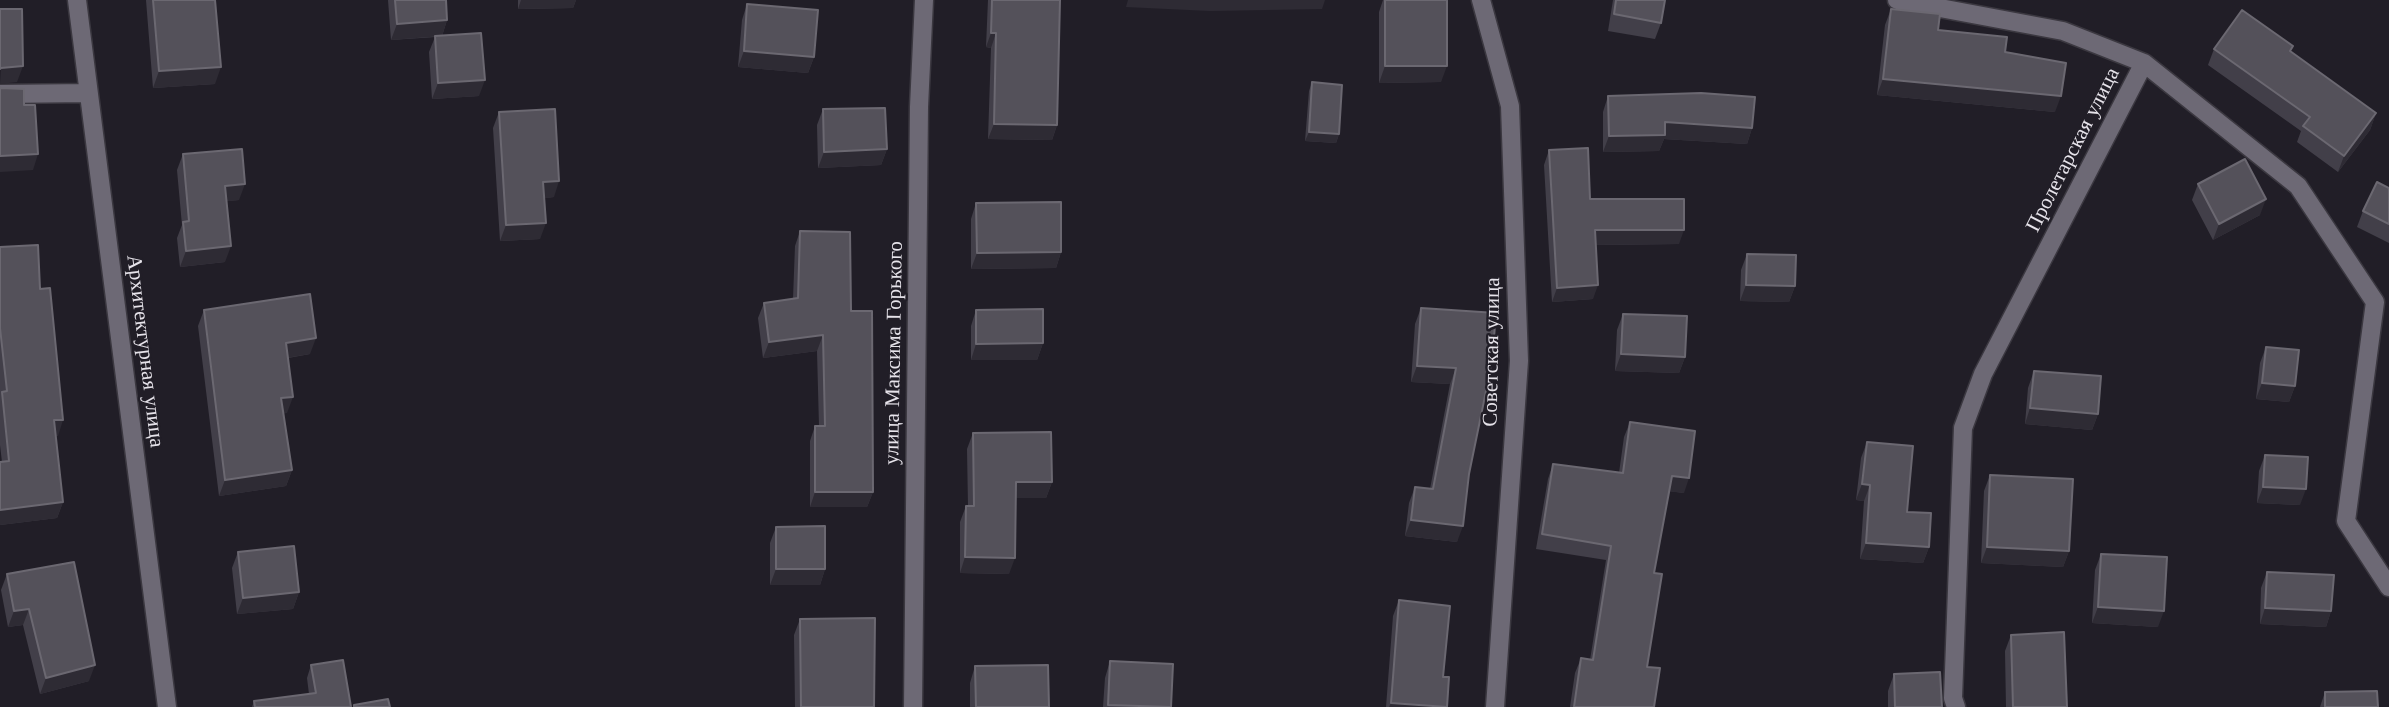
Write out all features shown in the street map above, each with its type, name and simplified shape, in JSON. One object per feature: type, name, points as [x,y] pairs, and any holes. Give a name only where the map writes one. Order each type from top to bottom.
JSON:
[{"type":"street","name":"Архитектурная улица","points":[[77,0],[167,707]]},
{"type":"street","name":"улица Максима Горького","points":[[913,707],[919,107],[924,0]]},
{"type":"street","name":"Советская улица","points":[[1481,0],[1510,106],[1519,360],[1496,707]]},
{"type":"street","points":[[1897,0],[2063,31],[2144,62]]},
{"type":"street","name":"Пролетарская улица","points":[[1956,707],[1953,698],[1963,428],[1983,374],[2144,62],[2298,186],[2375,302],[2346,522],[2389,587]]},
{"type":"street","points":[[0,93],[88,93]]},
{"type":"building","points":[[153,0],[215,0],[221,67],[159,71]]},
{"type":"building","points":[[395,0],[446,0],[447,20],[397,24]]},
{"type":"building","points":[[992,0],[1060,0],[1057,125],[994,124],[996,33],[991,33]]},
{"type":"building","points":[[1385,0],[1447,0],[1447,66],[1385,66]]},
{"type":"building","points":[[1616,0],[1665,0],[1661,23],[1614,14]]},
{"type":"building","points":[[747,4],[818,10],[814,57],[744,51]]},
{"type":"building","points":[[0,9],[22,9],[23,66],[0,69]]},
{"type":"building","points":[[1891,9],[1940,14],[1938,30],[2007,37],[2005,52],[2066,63],[2061,96],[1883,79]]},
{"type":"building","points":[[2242,10],[2293,46],[2290,51],[2376,113],[2344,156],[2303,126],[2310,117],[2214,49]]},
{"type":"building","points":[[481,33],[485,80],[438,83],[435,36]]},
{"type":"building","points":[[1312,82],[1342,85],[1339,134],[1309,132]]},
{"type":"building","points":[[0,87],[24,89],[24,105],[35,105],[38,154],[0,156]]},
{"type":"building","points":[[1701,93],[1755,97],[1752,128],[1665,122],[1665,135],[1609,136],[1608,96]]},
{"type":"building","points":[[885,108],[887,149],[824,152],[823,109]]},
{"type":"building","points":[[555,109],[559,181],[543,182],[546,223],[506,225],[499,112]]},
{"type":"building","points":[[1588,148],[1590,199],[1684,199],[1684,230],[1595,230],[1598,285],[1557,288],[1549,150]]},
{"type":"building","points":[[242,149],[245,184],[225,186],[231,246],[186,251],[183,222],[189,221],[183,154]]},
{"type":"building","points":[[2245,159],[2266,199],[2219,224],[2198,184]]},
{"type":"building","points":[[2377,182],[2389,188],[2389,224],[2363,211]]},
{"type":"building","points":[[1061,202],[1061,252],[977,253],[976,203]]},
{"type":"building","points":[[800,231],[850,232],[851,311],[872,311],[873,492],[815,492],[815,426],[825,426],[823,335],[769,342],[764,303],[798,298]]},
{"type":"building","points":[[38,245],[40,289],[50,288],[63,420],[54,420],[63,502],[0,510],[0,462],[9,461],[2,392],[7,391],[0,328],[0,247]]},
{"type":"building","points":[[1747,254],[1796,255],[1795,286],[1746,285]]},
{"type":"building","points":[[310,294],[316,338],[286,343],[293,397],[281,398],[292,470],[225,480],[204,310]]},
{"type":"building","points":[[1421,308],[1496,313],[1492,362],[1469,474],[1463,526],[1411,520],[1415,487],[1433,489],[1456,368],[1417,366]]},
{"type":"building","points":[[1043,309],[1043,343],[976,344],[976,310]]},
{"type":"building","points":[[1623,314],[1687,316],[1685,357],[1621,354]]},
{"type":"building","points":[[2266,347],[2299,350],[2295,386],[2262,383]]},
{"type":"building","points":[[2034,371],[2101,376],[2098,414],[2030,408]]},
{"type":"building","points":[[1630,422],[1695,431],[1689,478],[1672,476],[1654,573],[1662,574],[1647,667],[1660,668],[1654,707],[1574,707],[1581,658],[1593,660],[1611,546],[1542,534],[1553,464],[1623,473]]},
{"type":"building","points":[[1051,432],[1052,482],[1016,482],[1015,558],[965,557],[966,506],[974,506],[973,433]]},
{"type":"building","points":[[1867,442],[1913,446],[1907,512],[1931,513],[1929,547],[1866,543],[1870,485],[1862,484]]},
{"type":"building","points":[[2265,455],[2308,457],[2306,489],[2263,487]]},
{"type":"building","points":[[1990,475],[2073,479],[2069,551],[1987,547]]},
{"type":"building","points":[[825,526],[825,569],[776,569],[776,527]]},
{"type":"building","points":[[294,546],[299,592],[243,598],[238,552]]},
{"type":"building","points":[[2101,554],[2167,557],[2164,611],[2098,607]]},
{"type":"building","points":[[74,562],[95,665],[46,678],[29,609],[14,611],[7,574]]},
{"type":"building","points":[[2267,572],[2334,575],[2331,611],[2265,608]]},
{"type":"building","points":[[1399,600],[1450,606],[1443,677],[1449,677],[1447,707],[1391,703]]},
{"type":"building","points":[[875,618],[874,707],[801,707],[800,619]]},
{"type":"building","points":[[2064,632],[2067,707],[2013,707],[2011,635]]},
{"type":"building","points":[[343,660],[351,707],[255,707],[254,701],[316,693],[311,665]]},
{"type":"building","points":[[1110,661],[1173,664],[1171,707],[1108,705]]},
{"type":"building","points":[[1048,665],[1049,707],[976,707],[975,666]]},
{"type":"building","points":[[1940,672],[1942,707],[1895,707],[1894,674]]},
{"type":"building","points":[[2377,691],[2378,707],[2325,707],[2325,692]]},
{"type":"building","points":[[388,699],[390,707],[354,707],[354,705]]}]
